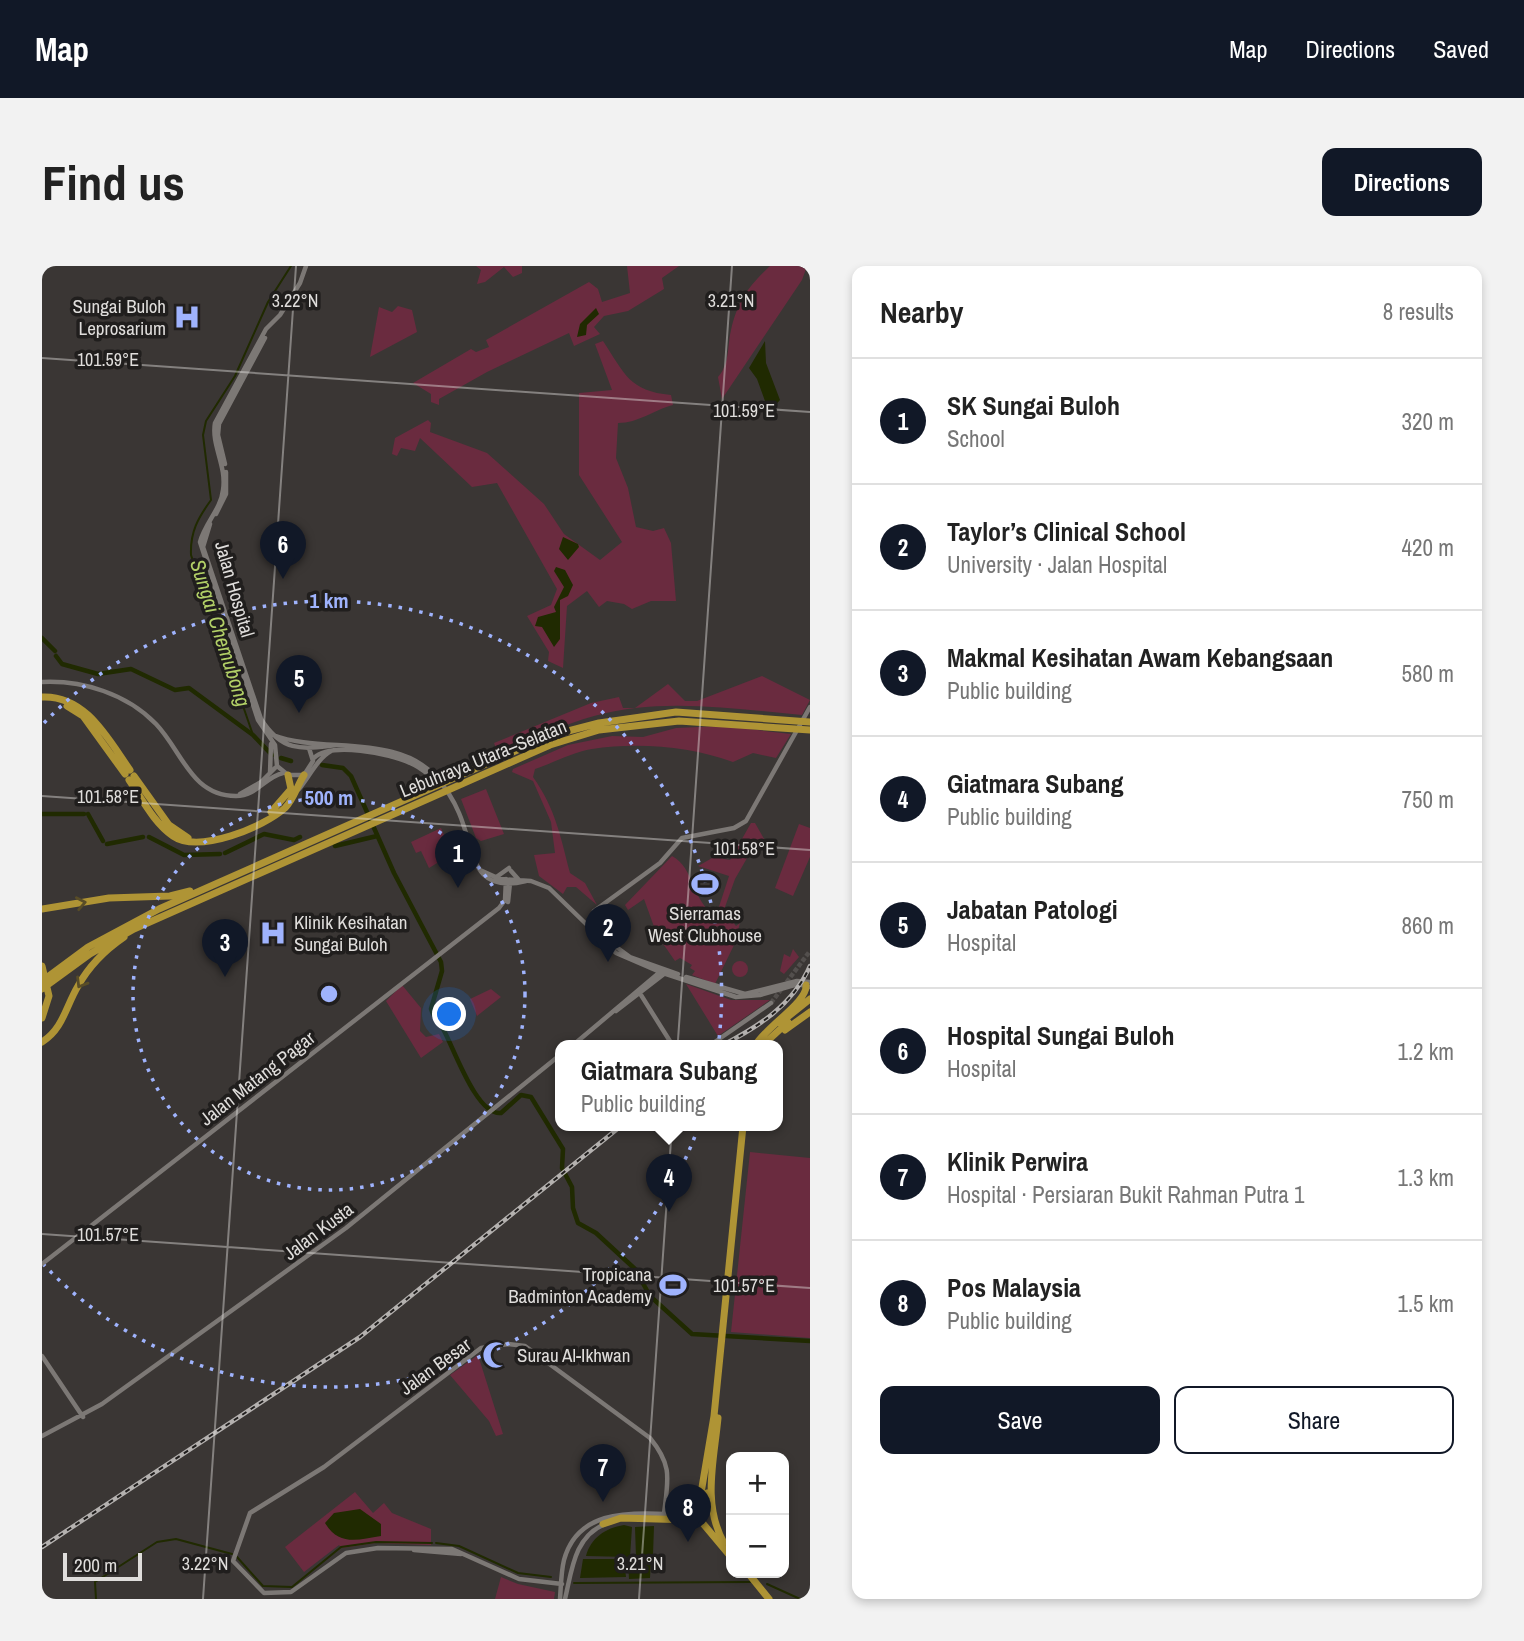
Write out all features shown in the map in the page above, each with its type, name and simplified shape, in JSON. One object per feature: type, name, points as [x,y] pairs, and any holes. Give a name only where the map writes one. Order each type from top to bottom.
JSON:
[{"type":"highway","points":[[42,699],[62,699],[85,711],[174,837],[204,844],[227,837],[275,815],[294,796],[304,775]]},
{"type":"highway","name":"Lebuhraya Utara–Selatan","points":[[456,781],[549,736],[635,717],[687,712],[810,722]]},
{"type":"highway","name":"Lebuhraya Utara–Selatan","points":[[42,981],[123,928],[437,788],[550,745],[599,730],[637,724],[720,722],[810,730]]},
{"type":"highway","points":[[151,805],[177,832],[194,839],[209,839],[274,811],[291,789],[286,774]]},
{"type":"highway","name":"Lebuhraya Utara–Selatan","points":[[42,989],[111,940],[359,824]]},
{"type":"highway","points":[[42,909],[120,898],[182,894],[246,871]]},
{"type":"highway","points":[[42,1042],[62,1021],[77,987],[91,966],[121,939],[149,922]]},
{"type":"highway","points":[[42,966],[48,982],[47,1007],[42,1018]]},
{"type":"highway","points":[[762,1040],[766,1029],[803,999],[809,985]]},
{"type":"highway","points":[[767,1040],[808,1006]]},
{"type":"highway","points":[[713,1535],[690,1520],[698,1514],[706,1513],[710,1499],[744,1131]]},
{"type":"highway","points":[[723,1341],[698,1514],[726,1552]]},
{"type":"highway","points":[[603,1524],[614,1518],[688,1520],[699,1514],[705,1504],[718,1420]]},
{"type":"highway","points":[[710,1499],[714,1522],[723,1542]]},
{"type":"highway","points":[[667,1515],[692,1512],[699,1500]]},
{"type":"highway","points":[[698,1514],[726,1546]]},
{"type":"highway","points":[[752,1578],[769,1599]]},
{"type":"main road","name":"Jalan Hospital","points":[[277,755],[261,719],[203,547],[208,528],[226,494],[226,468],[218,435],[219,424],[308,266]]},
{"type":"main road","points":[[42,682],[82,684],[135,707],[163,733],[198,783],[218,794],[232,796],[256,792],[274,777],[286,774],[304,775],[310,771],[314,758],[309,748]]},
{"type":"main road","points":[[594,911],[660,863],[682,838],[734,828],[746,821],[782,762],[791,739],[809,708]]},
{"type":"main road","name":"Jalan Hospital","points":[[270,735],[399,758],[437,788],[459,813],[473,859],[480,870],[495,880],[526,881]]},
{"type":"main road","name":"Jalan Hospital","points":[[270,735],[288,746],[335,748]]},
{"type":"main road","points":[[268,777],[273,752],[270,735]]},
{"type":"main road","points":[[232,796],[251,789],[268,777],[277,766],[277,755],[288,746],[302,741]]},
{"type":"main road","name":"Jalan Hospital","points":[[314,758],[335,748]]},
{"type":"main road","points":[[294,796],[314,773],[323,755],[335,748]]},
{"type":"main road","points":[[277,766],[286,774]]},
{"type":"main road","points":[[506,897],[495,880],[510,869],[519,880]]},
{"type":"main road","name":"Jalan Hospital","points":[[508,882],[526,881],[549,888],[616,953],[663,973],[731,992],[753,993],[796,983],[809,985]]},
{"type":"main road","points":[[506,897],[508,882]]},
{"type":"main road","points":[[499,908],[508,901],[508,882]]},
{"type":"main road","name":"Jalan Matang Pagar","points":[[42,1264],[499,908],[506,897]]},
{"type":"main road","name":"Jalan Hospital","points":[[591,928],[630,957],[663,973],[736,997],[760,995],[796,983]]},
{"type":"main road","points":[[608,941],[622,957]]},
{"type":"main road","points":[[616,953],[619,961],[629,960]]},
{"type":"main road","points":[[649,968],[653,976],[649,983]]},
{"type":"main road","points":[[637,995],[663,973]]},
{"type":"main road","points":[[579,1040],[663,973]]},
{"type":"main road","points":[[637,995],[668,1040]]},
{"type":"main road","points":[[637,995],[668,1040]]},
{"type":"main road","points":[[718,1040],[771,1003]]},
{"type":"main road","name":"Jalan Kusta","points":[[42,1436],[83,1417],[346,1228],[555,1060]]},
{"type":"main road","name":"Jalan Besar","points":[[553,1583],[519,1579],[472,1557],[388,1547],[346,1553],[291,1592],[260,1592],[233,1562],[250,1513],[324,1467],[481,1348],[495,1345],[525,1346],[650,1438],[669,1468],[667,1515]]},
{"type":"main road","points":[[42,1356],[83,1417]]},
{"type":"main road","points":[[560,1596],[563,1565],[574,1540],[586,1527],[606,1516],[621,1513],[667,1515],[690,1520]]},
{"type":"main road","points":[[562,1584],[581,1543],[603,1524],[624,1520],[690,1520]]},
{"type":"main road","points":[[565,1599],[573,1562]]},
{"type":"main road","points":[[563,1565],[566,1570],[570,1570]]},
{"type":"main road","points":[[553,1583],[563,1574]]},
{"type":"main road","points":[[553,1583],[562,1584]]},
{"type":"main road","points":[[553,1583],[560,1596]]},
{"type":"shaded area","points":[[476,266],[522,266],[522,273],[513,277],[504,267],[485,282],[477,284],[481,270]]},
{"type":"shaded area","points":[[627,266],[679,266],[662,278],[664,289],[628,311],[604,316],[594,327],[600,334],[574,346],[569,333],[487,372],[439,399],[439,405],[431,402],[431,394],[413,383],[471,349],[476,352],[489,347],[486,340],[589,282],[598,289],[602,302],[630,293]]},
{"type":"shaded area","points":[[770,266],[807,266],[802,280],[722,399],[718,377],[726,361],[737,310],[750,288]]},
{"type":"shaded area","points":[[398,306],[412,310],[417,332],[370,357],[379,307],[392,312]]},
{"type":"shaded area","points":[[596,308],[599,314],[587,325],[586,335],[577,337],[580,324]]},
{"type":"shaded area","points":[[603,341],[623,372],[637,385],[646,390],[671,395],[673,405],[633,421],[618,423],[616,458],[628,488],[636,527],[653,531],[664,528],[671,543],[676,601],[651,601],[632,609],[624,604],[607,601],[599,607],[587,591],[567,606],[563,668],[548,661],[549,652],[527,616],[551,605],[557,589],[497,483],[472,487],[420,438],[415,451],[401,448],[397,456],[392,454],[395,438],[428,420],[431,423],[430,432],[487,453],[544,504],[564,534],[600,560],[622,542],[579,475],[579,393],[612,390],[595,344]]},
{"type":"shaded area","points":[[765,341],[766,363],[780,400],[769,412],[757,379],[749,368]]},
{"type":"shaded area","points":[[563,537],[579,547],[568,560],[559,549]]},
{"type":"shaded area","points":[[556,567],[565,570],[573,585],[568,596],[560,600],[560,639],[554,647],[542,627],[535,626],[538,617],[556,612],[554,607],[564,587],[554,571]]},
{"type":"shaded area","points":[[762,676],[810,700],[802,715],[698,706],[645,707],[594,716],[498,753],[494,743],[591,703],[619,697],[623,708],[635,708],[668,684],[685,701],[697,701]]},
{"type":"shaded area","points":[[722,726],[791,734],[776,758],[753,753],[733,762],[681,749],[627,746],[585,750],[535,769],[533,777],[552,812],[570,873],[585,883],[597,905],[576,887],[567,887],[563,894],[539,876],[534,855],[555,853],[551,822],[533,781],[512,772],[513,769],[568,745],[612,736],[643,737],[676,728]]},
{"type":"shaded area","points":[[486,789],[504,834],[481,841],[476,838],[461,799]]},
{"type":"shaded area","points":[[751,823],[755,823],[767,844],[758,839],[735,879],[720,921],[732,921],[736,926],[740,923],[737,934],[718,930],[718,926],[712,929],[715,937],[734,945],[715,984],[692,975],[695,971],[690,968],[692,965],[680,958],[675,961],[657,935],[644,899],[628,910],[625,905],[672,856],[685,868],[702,902],[716,916],[729,876],[698,866],[714,857],[730,860]]},
{"type":"shaded area","points":[[799,824],[810,828],[810,857],[793,896],[775,888]]},
{"type":"shaded area","points":[[441,828],[452,854],[429,868],[421,851],[416,853],[411,842]]},
{"type":"shaded area","points":[[793,949],[799,957],[784,974],[780,971],[784,954],[790,957]]},
{"type":"shaded area","points":[[737,961],[743,961],[748,969],[746,975],[737,977],[732,972],[732,966]]},
{"type":"shaded area","points":[[686,984],[731,1000],[770,1000],[718,1036]]},
{"type":"shaded area","points":[[402,985],[421,1008],[420,1031],[426,1037],[439,1034],[443,1042],[421,1058],[386,1001]]},
{"type":"shaded area","points":[[491,989],[501,997],[477,1016],[470,999]]},
{"type":"shaded area","points":[[750,1152],[810,1158],[810,1338],[731,1332]]},
{"type":"shaded area","points":[[478,1355],[503,1434],[496,1436],[489,1421],[450,1375]]},
{"type":"shaded area","points":[[355,1492],[373,1513],[384,1503],[392,1513],[431,1529],[431,1545],[376,1543],[342,1548],[339,1545],[304,1572],[285,1547]]},
{"type":"shaded area","points":[[360,1509],[381,1524],[381,1536],[349,1540],[336,1535],[325,1523],[334,1513]]},
{"type":"shaded area","points":[[624,1525],[632,1527],[630,1557],[586,1556],[591,1544],[600,1535]]},
{"type":"shaded area","points":[[654,1526],[653,1555],[636,1557],[635,1527]]},
{"type":"shaded area","points":[[583,1559],[624,1559],[626,1577],[580,1578]]},
{"type":"shaded area","points":[[651,1559],[650,1578],[629,1579],[628,1561]]},
{"type":"shaded area","points":[[501,1577],[518,1584],[555,1592],[554,1599],[495,1599]]},
{"type":"waterway","name":"Sungai Chemubong","points":[[253,735],[191,555],[191,547],[196,526],[211,500],[203,435],[206,421],[235,376],[268,302],[291,266]]},
{"type":"waterway","points":[[42,638],[55,651]]},
{"type":"waterway","points":[[56,656],[62,664],[98,674],[131,669],[175,690],[189,688],[253,735],[272,755]]},
{"type":"waterway","points":[[281,758],[291,761]]},
{"type":"waterway","points":[[322,765],[343,768],[351,776],[394,873],[441,962],[442,971],[431,1009],[466,1078],[474,1092],[492,1111],[501,1113],[521,1095],[531,1097],[563,1149],[562,1168],[572,1187],[573,1208],[578,1223],[596,1233],[635,1269],[650,1296],[692,1334],[810,1341]]},
{"type":"waterway","points":[[42,814],[84,814]]},
{"type":"waterway","points":[[88,814],[103,841]]},
{"type":"waterway","points":[[225,853],[264,834],[294,840],[300,837]]},
{"type":"waterway","points":[[335,846],[377,836]]},
{"type":"waterway","points":[[107,844],[143,837]]},
{"type":"waterway","points":[[149,837],[184,855],[220,854]]},
{"type":"waterway","points":[[96,1599],[95,1582],[157,1542],[176,1539],[232,1554]]},
{"type":"waterway","points":[[237,1557],[263,1586],[292,1587],[341,1547],[376,1542],[432,1543]]},
{"type":"waterway","points":[[436,1543],[459,1546],[518,1573],[551,1577]]},
{"type":"waterway","points":[[574,1583],[750,1582]]},
{"type":"waterway","points":[[767,1584],[800,1599]]},
{"type":"tunnel","points":[[771,1003],[810,951]]},
{"type":"railway","points":[[732,1040],[773,1014],[794,992],[810,966]]},
{"type":"railway","points":[[42,1547],[360,1337],[615,1131]]},
{"type":"place","name":"Sungai Buloh Leprosarium","points":[[187,317]]},
{"type":"place","name":"Hospital Sungai Buloh","points":[[283,579]]},
{"type":"place","name":"Jabatan Patologi","points":[[299,713]]},
{"type":"place","name":"Sierramas West Clubhouse","points":[[705,884]]},
{"type":"place","name":"SK Sungai Buloh","points":[[458,888]]},
{"type":"place","name":"Klinik Kesihatan Sungai Buloh","points":[[273,933]]},
{"type":"place","name":"Taylor’s Clinical School","points":[[608,962]]},
{"type":"place","name":"Makmal Kesihatan Awam Kebangsaan","points":[[225,977]]},
{"type":"place","name":"Giatmara Subang","points":[[669,1212]]},
{"type":"place","name":"Tropicana Badminton Academy","points":[[673,1285]]},
{"type":"place","name":"Surau Al-Ikhwan","points":[[496,1355]]},
{"type":"place","name":"Klinik Perwira","points":[[603,1502]]},
{"type":"place","name":"Pos Malaysia","points":[[688,1542]]}]
